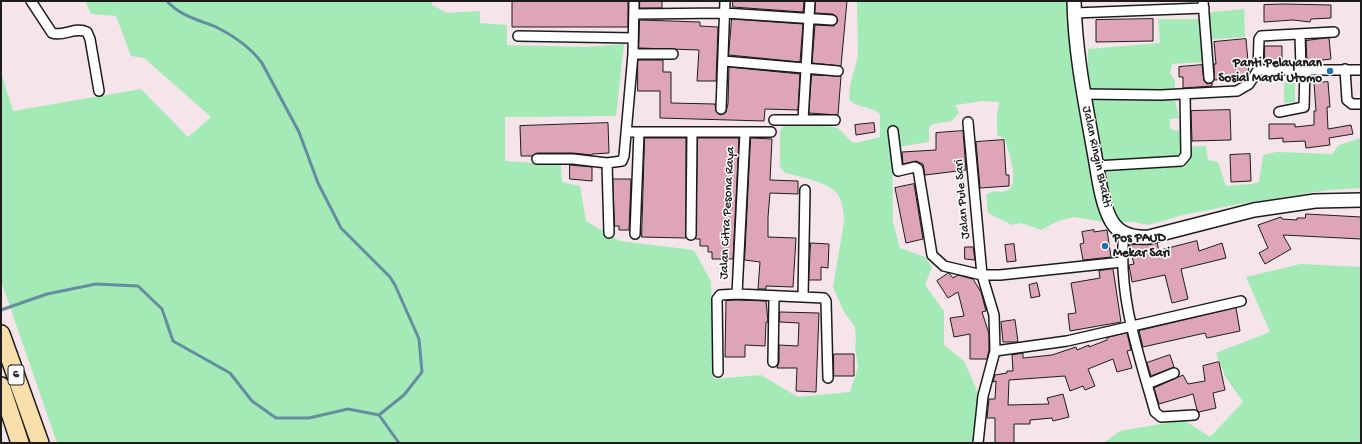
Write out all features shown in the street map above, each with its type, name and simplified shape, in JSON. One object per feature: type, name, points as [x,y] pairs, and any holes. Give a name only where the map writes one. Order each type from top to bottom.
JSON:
[{"type":"highway","name":"6","points":[[1,334],[40,443]]},
{"type":"highway","name":"6","points":[[1,386],[20,443]]},
{"type":"street","points":[[31,1],[52,33],[58,35],[80,29],[87,32],[90,38],[99,91]]},
{"type":"street","points":[[537,158],[573,159],[607,163],[622,161],[627,132],[633,54],[635,14],[634,1]]},
{"type":"street","points":[[721,109],[724,61],[725,1]]},
{"type":"street","points":[[803,120],[810,1]]},
{"type":"street","points":[[1074,7],[1203,5],[1209,78]]},
{"type":"street","name":"Jalan Ringin Bhakti","points":[[1074,7],[1076,47],[1096,166],[1112,222],[1124,234]]},
{"type":"street","points":[[635,14],[725,13],[832,20]]},
{"type":"street","points":[[1083,94],[1185,94],[1237,90],[1249,84],[1258,70],[1259,39],[1261,36],[1334,32]]},
{"type":"street","points":[[1279,112],[1304,107],[1300,34]]},
{"type":"street","points":[[518,36],[633,38]]},
{"type":"street","points":[[633,54],[673,54]]},
{"type":"street","points":[[724,61],[838,71]]},
{"type":"street","points":[[1258,70],[1361,70]]},
{"type":"street","points":[[1345,70],[1347,100],[1352,104],[1361,104]]},
{"type":"street","points":[[1096,166],[1181,161],[1186,155],[1185,94]]},
{"type":"street","points":[[774,120],[834,120]]},
{"type":"street","name":"Jalan Pule Sari","points":[[968,122],[982,275],[994,315],[995,351],[983,396],[978,443]]},
{"type":"street","points":[[893,131],[898,171],[915,167],[918,169],[932,255],[944,266],[982,275],[1000,275],[1122,262]]},
{"type":"street","name":"Jalan Citra Pesona Raya","points":[[627,132],[770,132]]},
{"type":"street","points":[[635,234],[639,132]]},
{"type":"street","name":"Jalan Citra Pesona Raya","points":[[737,294],[745,132]]},
{"type":"street","points":[[691,235],[692,133]]},
{"type":"street","points":[[607,163],[609,233]]},
{"type":"street","points":[[804,297],[805,190]]},
{"type":"street","points":[[1194,415],[1158,416],[1147,384],[1125,293],[1122,262],[1124,234],[1138,238],[1149,237],[1254,210],[1315,201],[1361,200]]},
{"type":"street","name":"Jalan Citra Pesona Raya","points":[[718,372],[717,299],[720,296],[737,294],[822,297],[826,301],[828,378]]},
{"type":"street","points":[[773,362],[774,296]]},
{"type":"street","points":[[995,351],[1067,341],[1241,301]]},
{"type":"street","points":[[1147,384],[1174,374]]},
{"type":"green space","points":[[85,1],[432,1],[432,5],[447,13],[480,11],[480,23],[507,25],[507,45],[585,47],[624,44],[616,116],[505,117],[505,161],[561,165],[562,182],[580,186],[586,221],[620,241],[694,250],[711,281],[714,379],[761,375],[798,397],[850,392],[858,367],[855,347],[855,327],[844,312],[833,287],[844,222],[841,202],[838,195],[832,188],[812,180],[785,173],[780,166],[780,132],[785,126],[811,124],[838,128],[851,141],[856,143],[880,137],[880,114],[849,100],[850,85],[858,56],[857,1],[1068,1],[1066,16],[1087,88],[1088,49],[1160,43],[1158,19],[1202,19],[1202,13],[1244,9],[1245,37],[1204,40],[1204,62],[1172,64],[1170,73],[1175,81],[1175,99],[1179,118],[1170,119],[1170,129],[1179,131],[1181,147],[1206,146],[1208,160],[1218,162],[1226,186],[1259,182],[1263,155],[1276,152],[1332,154],[1339,145],[1361,138],[1361,188],[1329,190],[1240,204],[1187,214],[1148,225],[1133,222],[1104,222],[1074,217],[1058,221],[1041,230],[1021,223],[1012,225],[988,213],[986,195],[994,191],[1004,191],[1010,188],[1013,182],[1012,164],[1005,139],[997,135],[997,114],[999,102],[984,101],[955,105],[959,113],[952,121],[933,124],[929,127],[929,142],[903,146],[892,151],[893,222],[900,248],[925,257],[932,267],[925,285],[944,311],[944,345],[964,361],[978,393],[974,443],[57,443],[1,281],[1,72],[13,111],[141,89],[188,137],[211,117],[144,58],[131,56],[116,16],[91,14]]},
{"type":"green space","points":[[1284,83],[1295,83],[1295,102],[1284,103]]},
{"type":"green space","points":[[1300,264],[1361,267],[1361,443],[1104,443],[1120,431],[1184,420],[1210,437],[1243,402],[1225,376],[1216,353],[1270,332],[1246,277]]},
{"type":"building","points":[[628,1],[628,27],[512,27],[512,2]]},
{"type":"building","points":[[640,1],[662,1],[662,8],[640,8]]},
{"type":"building","points":[[733,1],[804,1],[803,12],[733,7]]},
{"type":"building","points":[[816,1],[847,1],[841,66],[812,63],[815,25],[834,26],[838,20],[833,14],[815,13]]},
{"type":"building","points":[[1264,5],[1331,5],[1331,18],[1311,19],[1310,22],[1293,20],[1264,22]]},
{"type":"building","points":[[732,19],[803,24],[800,62],[729,55]]},
{"type":"building","points":[[1153,19],[1153,41],[1096,42],[1096,20]]},
{"type":"building","points":[[640,20],[700,22],[700,26],[718,27],[716,81],[697,81],[699,50],[639,48]]},
{"type":"building","points":[[1329,38],[1331,59],[1307,62],[1306,41]]},
{"type":"building","points":[[1246,39],[1249,73],[1246,78],[1214,80],[1214,64],[1216,64],[1214,42]]},
{"type":"building","points":[[1265,46],[1282,46],[1282,61],[1265,62]]},
{"type":"building","points":[[638,60],[663,60],[663,72],[671,72],[671,103],[715,104],[716,111],[720,115],[726,112],[728,104],[729,67],[800,74],[798,110],[765,109],[764,121],[660,118],[660,91],[638,91]]},
{"type":"building","points":[[1202,65],[1204,81],[1207,84],[1212,83],[1212,86],[1183,88],[1183,77],[1179,77],[1179,67]]},
{"type":"building","points":[[812,75],[841,76],[838,115],[809,113]]},
{"type":"building","points":[[1328,82],[1330,107],[1327,107],[1328,129],[1351,125],[1353,134],[1329,138],[1330,145],[1306,148],[1305,141],[1283,142],[1283,138],[1269,139],[1269,124],[1295,124],[1295,127],[1314,125],[1314,111],[1316,111],[1314,83]]},
{"type":"building","points":[[1230,110],[1231,140],[1192,141],[1191,111]]},
{"type":"building","points":[[608,123],[609,153],[592,155],[573,153],[537,153],[532,156],[521,156],[520,126]]},
{"type":"building","points":[[874,123],[875,132],[856,135],[855,125]]},
{"type":"building","points":[[963,131],[966,170],[925,175],[923,164],[916,161],[903,164],[902,152],[936,150],[936,133]]},
{"type":"building","points":[[645,138],[686,138],[686,238],[642,237]]},
{"type":"building","points":[[698,138],[739,138],[733,259],[712,259],[712,252],[708,252],[708,246],[700,246],[700,239],[696,239]]},
{"type":"building","points":[[751,138],[772,139],[770,180],[798,181],[798,194],[770,193],[768,217],[768,237],[796,238],[793,287],[766,286],[766,289],[758,289],[760,262],[745,260]]},
{"type":"building","points":[[1004,140],[1006,175],[1009,175],[1009,186],[980,188],[976,142]]},
{"type":"building","points":[[1250,154],[1251,181],[1231,182],[1230,155]]},
{"type":"building","points":[[570,165],[592,167],[592,181],[570,179]]},
{"type":"building","points":[[613,179],[631,179],[629,230],[619,230],[619,226],[615,226]]},
{"type":"building","points":[[914,184],[923,239],[906,243],[895,188]]},
{"type":"building","points":[[1306,214],[1361,217],[1361,239],[1283,235],[1291,249],[1265,264],[1259,253],[1268,248],[1258,225],[1281,217],[1282,219],[1297,220],[1297,218],[1305,218]]},
{"type":"building","points":[[1094,230],[1094,232],[1107,230],[1111,257],[1083,260],[1080,244],[1084,243],[1082,232]]},
{"type":"building","points":[[1197,241],[1199,251],[1222,243],[1226,258],[1181,269],[1188,299],[1172,303],[1165,275],[1132,282],[1129,265],[1134,264],[1129,245],[1157,243],[1159,250]]},
{"type":"building","points":[[811,243],[829,244],[828,268],[821,267],[821,280],[809,280]]},
{"type":"building","points":[[1014,244],[1016,261],[1007,262],[1005,245]]},
{"type":"building","points":[[965,247],[973,247],[975,260],[965,259]]},
{"type":"building","points":[[1113,269],[1121,322],[1070,331],[1068,314],[1076,313],[1071,283],[1100,278],[1099,271]]},
{"type":"building","points":[[949,273],[953,278],[958,275],[973,279],[981,292],[986,311],[982,312],[989,334],[989,350],[987,359],[970,359],[970,334],[954,337],[950,318],[964,316],[958,292],[948,298],[937,281]]},
{"type":"building","points":[[1037,283],[1040,296],[1031,298],[1029,285]]},
{"type":"building","points":[[726,301],[766,301],[768,322],[766,322],[765,346],[745,345],[745,357],[725,357]]},
{"type":"building","points":[[1236,308],[1240,331],[1207,338],[1205,333],[1143,347],[1139,331]]},
{"type":"building","points":[[780,312],[819,313],[816,392],[796,391],[797,368],[777,368],[779,362],[779,345],[798,346],[799,323],[780,322]]},
{"type":"building","points":[[1015,320],[1018,342],[1003,342],[1001,322]]},
{"type":"building","points":[[1127,333],[1131,350],[1127,351],[1132,368],[1117,372],[1113,359],[1088,369],[1095,386],[1085,390],[1083,386],[1070,391],[1065,376],[1009,380],[1008,405],[1049,404],[1047,398],[1063,394],[1069,417],[1053,421],[1052,418],[1030,420],[1030,424],[1014,424],[1014,443],[995,443],[995,418],[987,418],[989,399],[995,399],[996,381],[993,382],[995,375],[1007,373],[1007,371],[1013,371],[1012,355],[1023,353],[1023,358],[1052,355],[1076,347],[1077,350],[1089,345],[1089,347],[1107,340],[1107,338]]},
{"type":"building","points":[[834,354],[854,354],[854,376],[834,376]]},
{"type":"building","points":[[1170,355],[1174,367],[1151,376],[1147,363]]},
{"type":"building","points":[[1219,362],[1225,390],[1213,393],[1216,408],[1199,412],[1197,410],[1193,394],[1159,404],[1154,388],[1183,375],[1188,384],[1205,381],[1203,366]]},
{"type":"waterway","points":[[167,1],[184,14],[216,27],[235,38],[258,57],[299,132],[318,183],[341,228],[390,277],[395,285],[419,339],[422,372],[404,395],[379,415]]},
{"type":"waterway","points":[[1,310],[47,294],[96,284],[138,286],[162,309],[173,341],[230,373],[252,401],[276,418],[309,418],[348,409],[379,415],[399,443]]},
{"type":"place","name":"Panti Pelayanan Sosial Mardi Utomo","points":[[1330,71]]},
{"type":"place","name":"Pos PAUD Mekar Sari","points":[[1105,246]]}]
